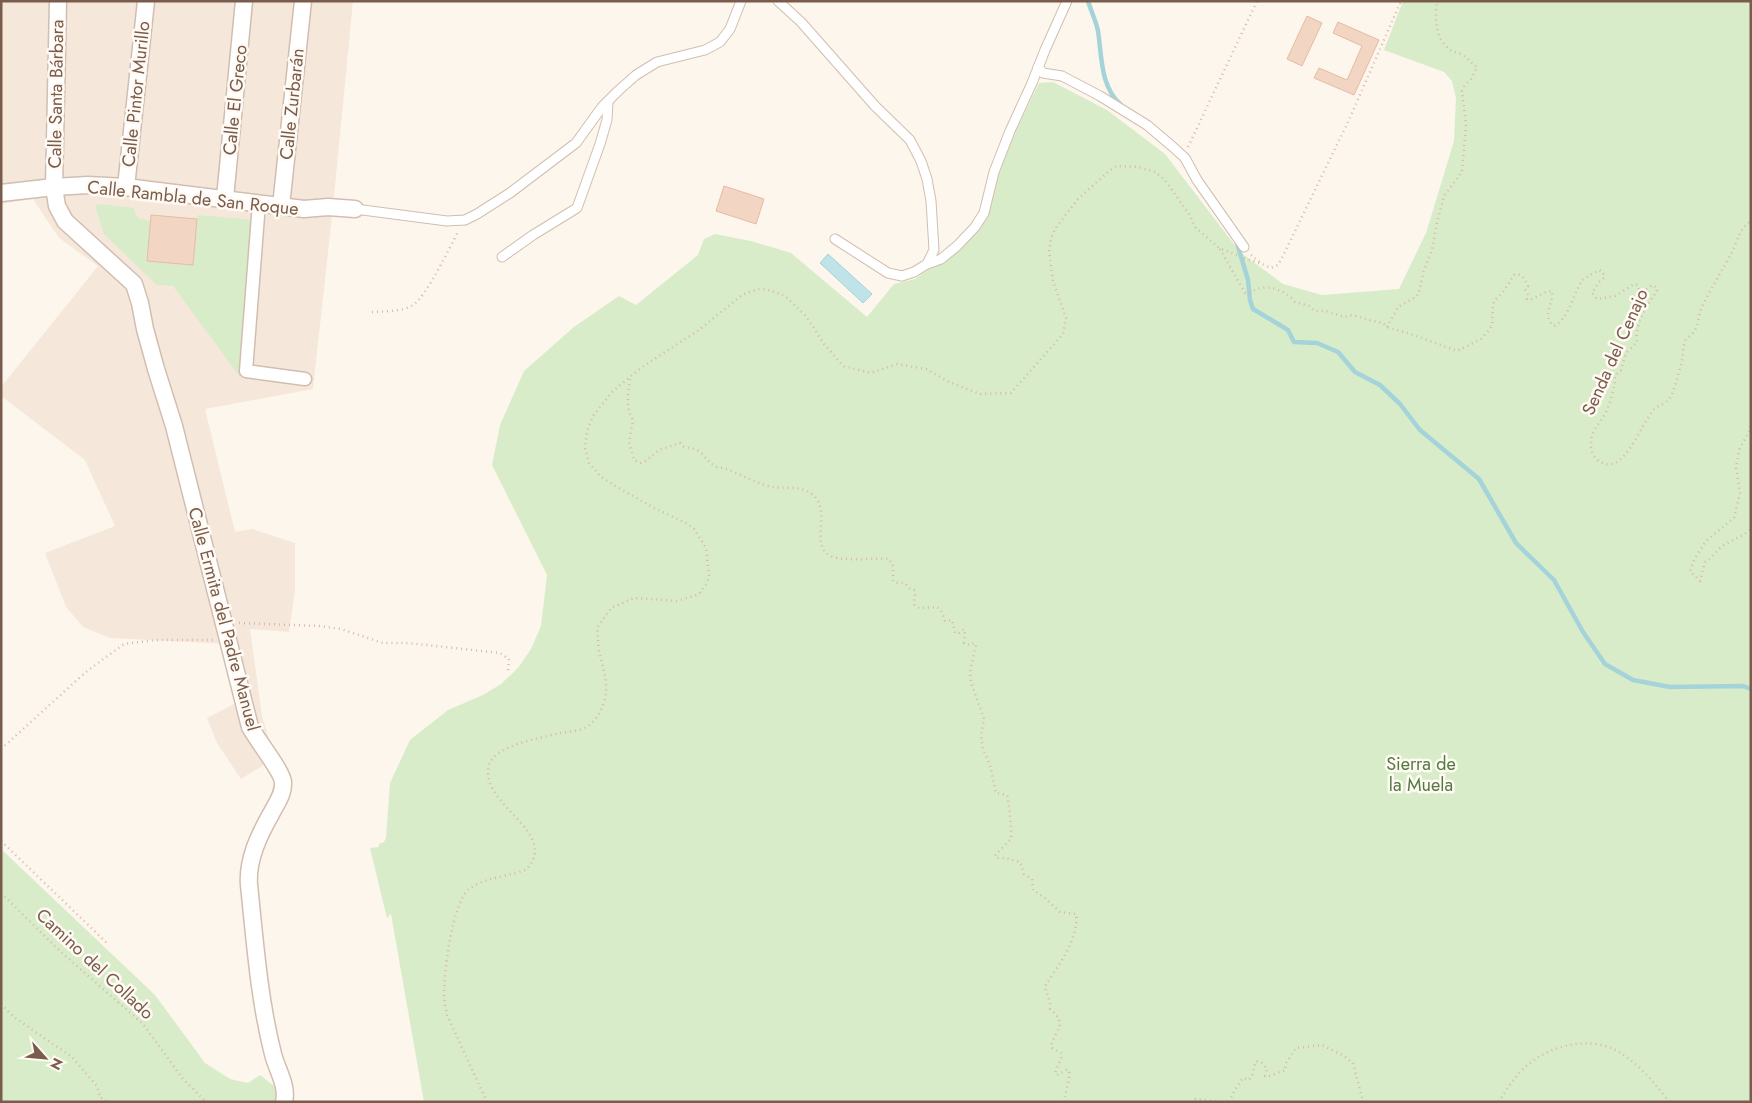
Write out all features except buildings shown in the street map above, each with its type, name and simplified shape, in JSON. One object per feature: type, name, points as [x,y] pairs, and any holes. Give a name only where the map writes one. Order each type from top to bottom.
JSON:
[{"type":"street","name":"Calle Santa Bárbara","points":[[54,187],[58,1]]},
{"type":"street","name":"Calle Pintor Murillo","points":[[126,187],[146,1]]},
{"type":"street","name":"Calle El Greco","points":[[225,198],[245,1]]},
{"type":"street","name":"Calle Zurbarán","points":[[281,206],[303,1]]},
{"type":"street","name":"Calle Rambla de San Roque","points":[[1,193],[54,187],[126,187],[225,198],[304,210],[328,207],[355,209]]},
{"type":"street","name":"Calle Ermita del Padre Manuel","points":[[54,187],[57,206],[65,221],[134,284],[156,369],[174,426],[250,727],[279,772],[283,782],[281,795],[258,839],[252,860],[249,882],[261,995],[274,1056],[283,1082],[284,1102]]},
{"type":"street","points":[[259,203],[246,371],[305,379]]},
{"type":"lane","points":[[355,209],[447,221],[465,220],[494,204],[576,143],[608,101],[636,75],[657,62],[705,50],[720,42],[730,29],[741,1]]},
{"type":"lane","points":[[778,1],[801,22],[875,106],[910,140],[921,161],[931,202],[934,250],[927,264]]},
{"type":"lane","points":[[835,238],[888,273],[902,276],[941,258],[957,246],[975,227],[984,213],[994,172],[1010,131],[1067,1]]},
{"type":"lane","points":[[1038,67],[1043,73],[1062,76],[1100,96],[1147,125],[1185,158],[1197,180],[1244,246]]},
{"type":"lane","points":[[502,257],[577,208],[607,120],[608,101]]},
{"type":"path","points":[[1185,158],[1190,142],[1257,1]]},
{"type":"path","points":[[1244,246],[1254,259],[1271,268],[1278,265],[1281,261],[1349,120],[1401,1]]},
{"type":"path","points":[[1387,327],[1398,308],[1416,297],[1419,292],[1423,273],[1432,250],[1444,196],[1448,188],[1459,177],[1463,164],[1466,125],[1462,90],[1472,78],[1477,67],[1461,54],[1444,44],[1436,17],[1437,1]]},
{"type":"path","name":"Senda del Cenajo","points":[[630,378],[642,367],[700,330],[742,295],[758,289],[766,289],[785,296],[806,316],[824,344],[843,366],[871,373],[896,364],[926,369],[949,382],[980,394],[1011,393],[1064,334],[1066,327],[1066,318],[1054,281],[1049,251],[1050,239],[1055,229],[1078,199],[1116,166],[1139,167],[1155,172],[1165,180],[1189,214],[1195,227],[1219,248],[1246,293],[1266,287],[1278,290],[1295,302],[1310,306],[1315,311],[1326,311],[1344,317],[1353,315],[1382,323],[1387,327],[1456,351],[1481,340],[1489,330],[1492,325],[1492,306],[1494,301],[1504,292],[1514,275],[1517,274],[1524,277],[1527,282],[1528,286],[1525,289],[1528,295],[1527,299],[1530,300],[1552,291],[1553,295],[1548,308],[1550,322],[1554,326],[1568,312],[1570,303],[1582,280],[1600,270],[1603,272],[1604,278],[1592,293],[1598,299],[1615,296],[1634,284],[1638,285],[1639,290],[1644,291],[1652,285],[1657,288],[1642,316],[1636,335],[1637,342],[1626,353],[1621,370],[1615,376],[1615,388],[1606,413],[1595,426],[1590,444],[1593,454],[1601,463],[1607,465],[1619,461],[1634,442],[1652,412],[1658,406],[1667,403],[1670,398],[1686,340],[1694,333],[1699,313],[1712,287],[1732,254],[1741,231],[1751,220]]},
{"type":"path","points":[[372,312],[401,309],[414,304],[429,285],[465,220]]},
{"type":"path","points":[[487,1102],[447,1015],[444,1004],[448,949],[454,919],[461,898],[468,890],[475,884],[527,869],[533,862],[537,851],[526,829],[491,787],[488,776],[490,763],[501,752],[512,746],[558,733],[580,730],[594,720],[601,710],[606,692],[606,680],[597,628],[611,608],[634,598],[678,600],[699,594],[707,583],[709,575],[706,548],[694,529],[601,477],[589,463],[585,449],[587,431],[593,416],[613,391],[630,378]]},
{"type":"path","points":[[630,378],[627,403],[633,420],[629,442],[634,460],[641,463],[659,450],[680,443],[682,446],[695,449],[718,467],[740,476],[768,486],[802,488],[814,495],[820,505],[823,547],[826,554],[837,558],[889,558],[893,566],[893,581],[905,583],[916,593],[914,606],[919,608],[937,606],[941,610],[945,621],[952,620],[955,633],[959,633],[964,629],[964,643],[970,645],[974,643],[976,645],[970,671],[971,682],[984,719],[981,736],[982,749],[990,765],[996,792],[1007,795],[1012,835],[1011,840],[999,849],[995,856],[1020,862],[1024,874],[1032,879],[1033,890],[1060,912],[1076,914],[1071,940],[1046,986],[1046,993],[1050,999],[1050,1009],[1059,1019],[1060,1024],[1051,1046],[1061,1053],[1062,1056],[1054,1073],[1057,1075],[1070,1070],[1069,1083],[1065,1092],[1065,1102]]},
{"type":"path","points":[[1751,421],[1749,432],[1739,450],[1736,468],[1740,493],[1734,518],[1706,541],[1695,558],[1690,571],[1700,582],[1705,562],[1713,558],[1720,548],[1744,536],[1751,529]]},
{"type":"path","points":[[225,623],[320,626],[342,629],[383,643],[408,643],[500,654],[508,659],[508,671]]},
{"type":"path","points":[[1,749],[87,671],[124,644],[155,640],[229,640]]},
{"type":"path","name":"Camino del Collado","points":[[1,841],[109,945]]},
{"type":"path","name":"Camino del Collado","points":[[1,893],[61,952],[143,1024],[182,1079],[206,1102]]},
{"type":"path","points":[[1,1004],[14,1016],[72,1057],[97,1086],[100,1097],[107,1102]]},
{"type":"path","points":[[1499,1102],[1529,1063],[1547,1051],[1580,1043],[1600,1045],[1616,1050],[1639,1067],[1669,1102]]},
{"type":"path","points":[[1230,1102],[1243,1078],[1248,1080],[1252,1075],[1256,1061],[1267,1069],[1265,1076],[1271,1077],[1279,1071],[1285,1071],[1286,1064],[1296,1048],[1322,1045],[1344,1056],[1353,1063],[1363,1102]]},
{"type":"path","points":[[1191,1102],[1194,1099],[1222,1102]]},
{"type":"shaded area","points":[[1,1],[353,1],[313,389],[205,409],[235,532],[252,529],[295,543],[295,591],[289,632],[250,629],[262,716],[270,743],[277,757],[241,779],[217,743],[207,718],[238,702],[228,644],[110,638],[83,627],[66,607],[45,553],[115,526],[85,460],[1,396],[1,387],[98,266],[59,238],[33,199],[1,204]]},
{"type":"green space","name":"Sierra de la Muela","points":[[1403,1],[1751,1],[1751,1102],[424,1102],[391,914],[387,918],[370,848],[379,847],[379,844],[384,842],[386,838],[390,783],[410,740],[448,710],[483,695],[501,684],[518,668],[531,649],[541,626],[547,575],[492,465],[500,425],[524,371],[574,327],[619,296],[636,305],[698,255],[704,239],[715,234],[751,241],[791,253],[867,317],[894,284],[915,279],[959,249],[986,220],[1001,166],[1039,83],[1053,82],[1107,110],[1165,154],[1240,252],[1283,284],[1322,295],[1399,289],[1426,233],[1454,141],[1456,98],[1452,81],[1444,72],[1384,50]]},
{"type":"green space","points":[[100,204],[134,208],[138,218],[150,221],[147,261],[193,265],[198,215],[255,220],[240,377],[173,286],[157,285],[104,234],[95,206]]},
{"type":"green space","points":[[1,849],[155,995],[205,1063],[230,1079],[248,1083],[260,1075],[277,1088],[276,1102],[1,1102]]},
{"type":"water","points":[[828,254],[872,294],[863,303],[820,263]]},
{"type":"waterway","points":[[1088,1],[1098,31],[1103,71],[1109,89],[1121,105]]},
{"type":"waterway","points":[[1237,243],[1248,280],[1253,309],[1288,330],[1294,342],[1317,343],[1338,352],[1355,372],[1380,385],[1400,404],[1420,430],[1479,479],[1516,543],[1554,580],[1583,632],[1605,664],[1633,680],[1670,687],[1743,686],[1751,689]]}]
